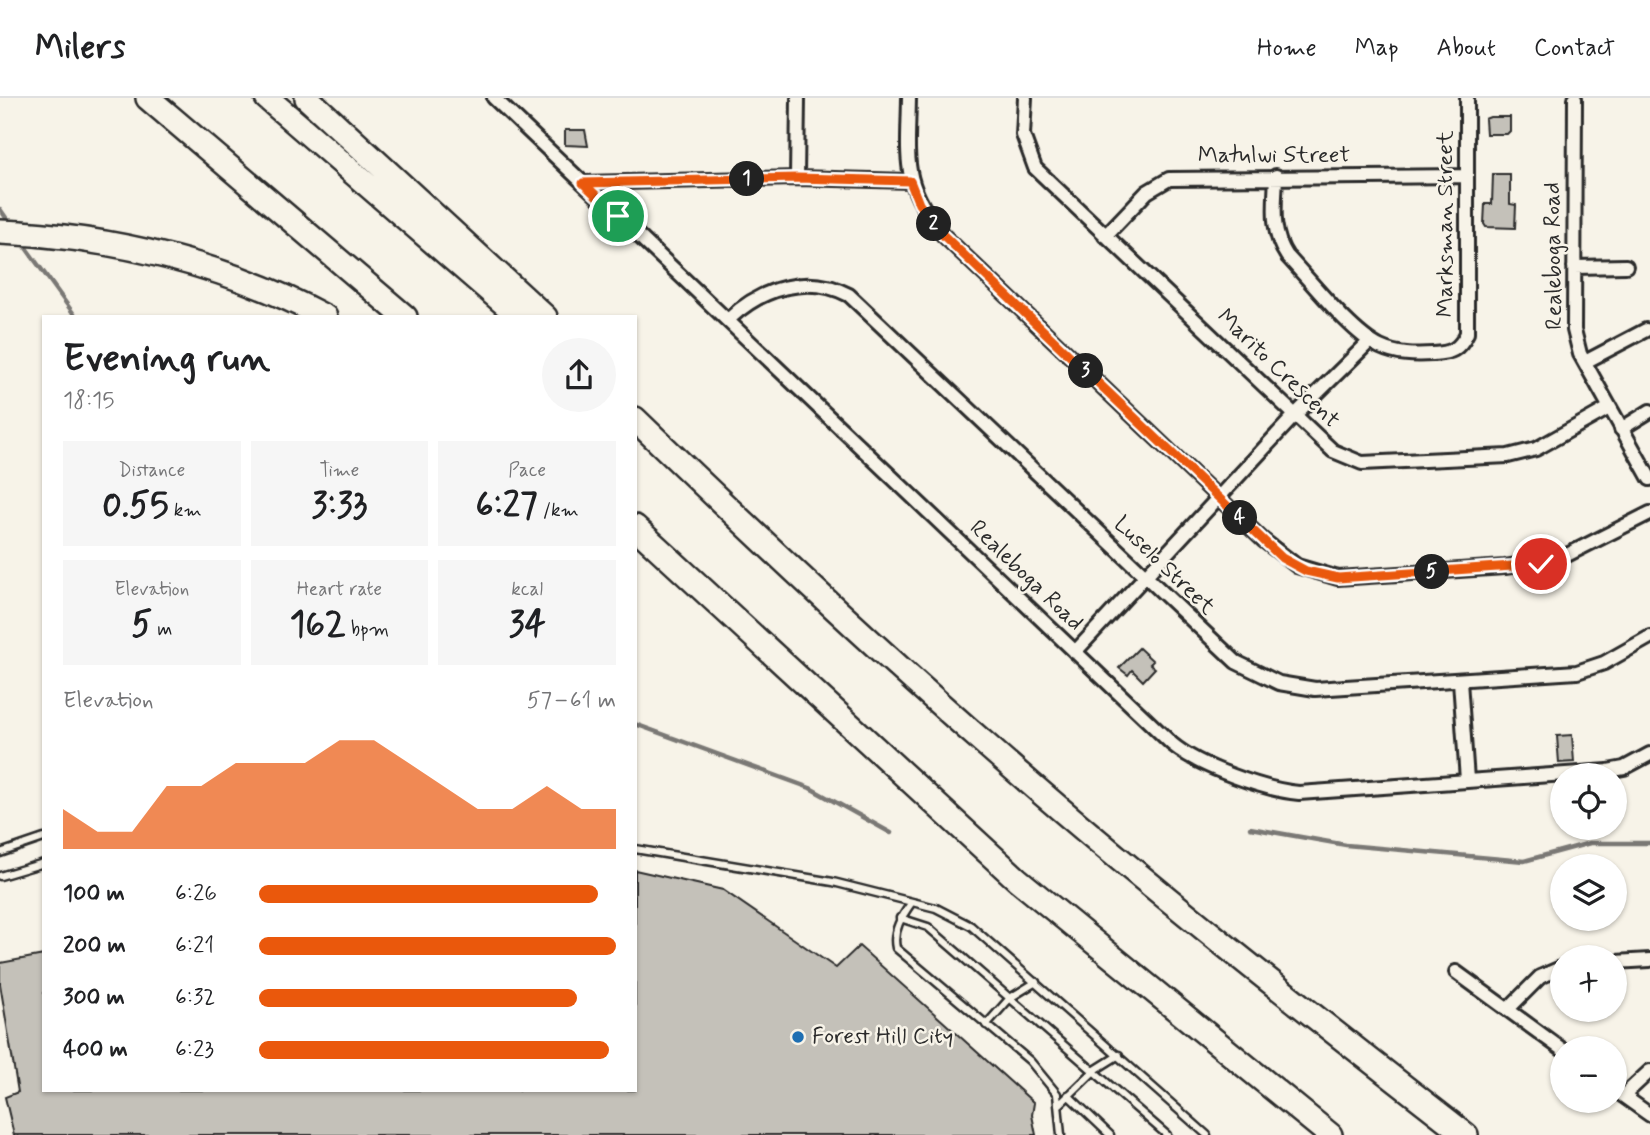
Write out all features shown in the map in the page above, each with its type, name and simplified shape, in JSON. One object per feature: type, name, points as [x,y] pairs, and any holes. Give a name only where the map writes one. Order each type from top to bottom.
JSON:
[{"type":"highway","points":[[148,98],[403,315]]},
{"type":"highway","points":[[267,98],[518,315]]},
{"type":"highway","points":[[307,98],[543,315]]},
{"type":"highway","points":[[0,232],[79,240],[211,269],[321,315]]},
{"type":"highway","points":[[637,421],[784,564],[992,750],[1188,915],[1466,1135]]},
{"type":"highway","points":[[637,529],[1017,880],[1331,1135]]},
{"type":"highway","points":[[637,545],[738,624]]},
{"type":"street","points":[[797,178],[798,98]]},
{"type":"street","points":[[909,98],[910,181],[919,204],[943,235],[1282,558],[1306,571],[1338,578],[1541,564],[1581,550],[1650,513]]},
{"type":"street","name":"Marito Crescent","points":[[1025,98],[1023,135],[1030,160],[1105,236],[1333,451],[1349,460],[1372,464],[1523,453],[1536,449],[1609,408]]},
{"type":"street","name":"Marksman Street","points":[[1276,176],[1274,225],[1278,242],[1287,256],[1370,341],[1392,352],[1414,355],[1450,353],[1467,333],[1467,98]]},
{"type":"street","name":"Realeboga Road","points":[[1575,98],[1574,330],[1585,362],[1650,479]]},
{"type":"street","name":"Realeboga Road","points":[[500,100],[583,183],[1178,749],[1279,790],[1299,793],[1608,771],[1624,768],[1650,754]]},
{"type":"street","name":"Matulwi Street","points":[[1105,236],[1147,192],[1169,179],[1466,176]]},
{"type":"street","points":[[583,183],[797,178],[910,181]]},
{"type":"street","points":[[1574,267],[1626,265]]},
{"type":"street","name":"Luselo Street","points":[[729,319],[753,299],[779,288],[826,286],[849,295],[1236,662],[1279,683],[1315,689],[1577,672],[1604,663],[1650,637]]},
{"type":"street","points":[[1585,362],[1646,330]]},
{"type":"street","points":[[1075,652],[1146,579],[1296,414],[1370,341]]},
{"type":"street","points":[[1621,429],[1650,411]]},
{"type":"street","points":[[1460,681],[1467,780]]},
{"type":"street","points":[[1627,961],[1650,960]]},
{"type":"street","points":[[1456,972],[1550,1040]]},
{"type":"street","points":[[1508,1009],[1540,977],[1550,973]]},
{"type":"street","points":[[1627,1087],[1650,1071]]},
{"type":"street","points":[[1627,1099],[1650,1115]]},
{"type":"lane","points":[[0,853],[42,839]]},
{"type":"lane","points":[[637,849],[821,880],[936,908],[962,919],[1207,1135]]},
{"type":"lane","points":[[0,876],[42,864]]},
{"type":"lane","points":[[912,902],[901,918],[895,944],[899,952],[1030,1061],[1055,1090],[1060,1104],[1061,1135]]},
{"type":"lane","points":[[901,918],[928,928],[1167,1135]]},
{"type":"lane","points":[[986,1025],[1010,998],[1036,982]]},
{"type":"lane","points":[[1060,1104],[1094,1070],[1119,1055]]},
{"type":"lane","points":[[1068,1095],[1110,1135]]},
{"type":"building","points":[[1510,117],[1510,131],[1507,134],[1486,134],[1485,119]]},
{"type":"building","points":[[565,130],[585,130],[588,146],[565,145]]},
{"type":"building","points":[[1493,174],[1510,174],[1510,204],[1516,205],[1515,228],[1486,227],[1484,224],[1485,204],[1492,204]]},
{"type":"building","points":[[1139,648],[1153,661],[1150,664],[1155,668],[1143,681],[1132,670],[1128,675],[1119,668]]},
{"type":"building","points":[[1572,735],[1574,762],[1559,763],[1557,736]]},
{"type":"building","name":"Forest Hill City","points":[[637,870],[723,890],[836,968],[859,946],[1034,1103],[1032,1115],[1036,1135],[14,1135],[5,1097],[18,1092],[0,984],[0,963],[42,955],[42,1092],[637,1092]]},
{"type":"waterway","points":[[0,209],[11,225]]},
{"type":"waterway","points":[[21,241],[75,315]]},
{"type":"waterway","points":[[637,725],[810,788],[891,833]]},
{"type":"waterway","points":[[1250,828],[1346,845],[1524,861],[1590,843],[1650,843]]},
{"type":"place","name":"Forest Hill City","points":[[798,1037]]},
{"type":"route","points":[[618,216],[583,183],[797,178],[910,181],[919,204],[943,235],[1282,558],[1306,571],[1338,578],[1541,564]]}]
